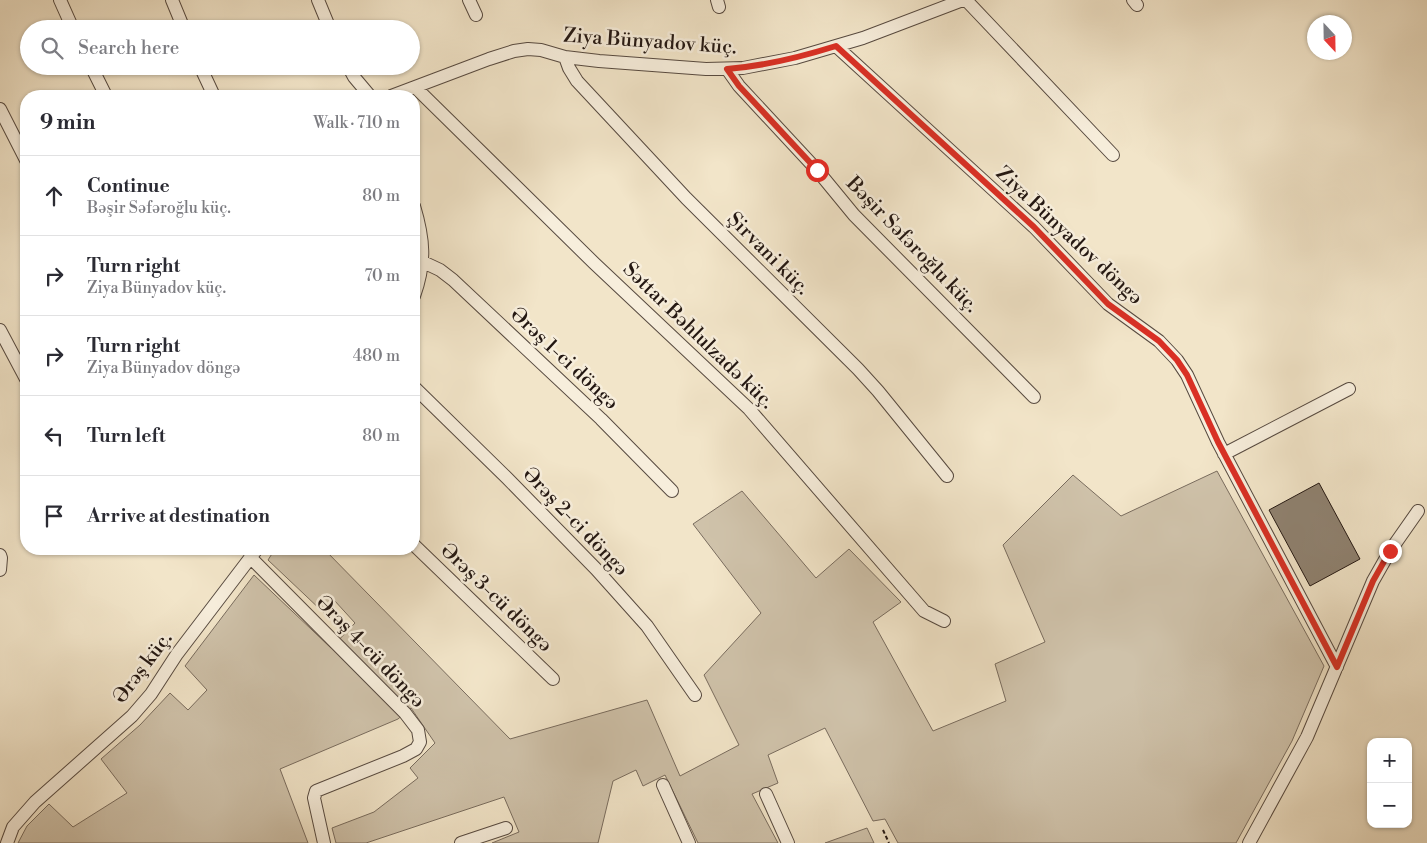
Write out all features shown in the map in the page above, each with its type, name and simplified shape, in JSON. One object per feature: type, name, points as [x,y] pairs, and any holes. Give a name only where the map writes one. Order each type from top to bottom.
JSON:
[{"type":"street","points":[[60,0],[70,20]]},
{"type":"street","points":[[172,0],[180,20]]},
{"type":"street","points":[[318,0],[326,20]]},
{"type":"street","points":[[469,0],[476,15]]},
{"type":"street","points":[[965,0],[1113,155]]},
{"type":"street","name":"Ziya Bünyadov küç.","points":[[407,90],[489,58],[528,48],[565,57],[608,62],[727,69],[743,68],[795,58],[863,38],[965,0]]},
{"type":"street","name":"Ziya Bünyadov döngə","points":[[836,46],[1034,227],[1108,304],[1159,341],[1171,353],[1187,375],[1224,454],[1337,667]]},
{"type":"street","name":"Şirvani küç.","points":[[565,57],[569,68],[584,88],[686,198],[878,391],[947,476]]},
{"type":"street","name":"Bəşir Səfəroğlu küç.","points":[[727,69],[739,86],[817,170],[854,215],[1034,397]]},
{"type":"street","points":[[96,75],[103,90]]},
{"type":"street","points":[[204,75],[211,90]]},
{"type":"street","points":[[354,75],[364,90]]},
{"type":"street","name":"Səttar Bəhlulzadə küç.","points":[[415,87],[418,90]]},
{"type":"street","name":"Səttar Bəhlulzadə küç.","points":[[420,92],[594,263],[749,409],[924,610],[944,621]]},
{"type":"street","points":[[0,109],[20,148]]},
{"type":"street","points":[[420,231],[423,262],[420,277]]},
{"type":"street","name":"Ərəş 1-ci döngə","points":[[423,262],[440,270],[453,280],[601,419],[672,491]]},
{"type":"street","points":[[0,330],[20,368]]},
{"type":"street","points":[[1224,454],[1350,388]]},
{"type":"street","name":"Ərəş 2-ci döngə","points":[[420,393],[596,569],[647,626],[695,695]]},
{"type":"street","points":[[1248,843],[1307,737],[1373,581],[1390,551],[1418,512]]},
{"type":"street","name":"Ərəş 3-cü döngə","points":[[420,551],[553,679]]},
{"type":"street","points":[[0,555],[2,558],[0,570]]},
{"type":"street","name":"Ərəş küç.","points":[[7,843],[13,827],[35,802],[132,716],[151,694],[178,654],[252,555]]},
{"type":"street","name":"Ərəş 4-cü döngə","points":[[256,555],[418,730],[420,742],[416,749],[404,756],[316,791],[314,798],[324,843]]},
{"type":"street","points":[[663,785],[689,843]]},
{"type":"street","points":[[766,794],[788,843]]},
{"type":"street","points":[[461,843],[506,828]]},
{"type":"path","points":[[883,830],[889,843]]},
{"type":"shaded area","points":[[1217,471],[1324,666],[1292,741],[1236,843],[898,843],[885,819],[873,821],[825,728],[768,755],[778,783],[752,794],[778,843],[698,843],[665,775],[643,786],[636,770],[613,781],[598,843],[492,843],[519,832],[504,797],[366,843],[336,843],[332,828],[374,812],[418,778],[410,768],[435,743],[411,708],[398,719],[280,769],[308,843],[18,843],[27,826],[49,804],[73,827],[127,793],[101,759],[140,725],[170,693],[188,710],[207,690],[185,666],[254,575],[331,648],[355,623],[334,600],[324,613],[268,560],[271,555],[330,555],[510,739],[647,700],[680,776],[739,745],[704,675],[761,613],[693,524],[742,491],[816,578],[849,549],[901,602],[873,622],[933,731],[1006,701],[995,664],[1045,642],[1003,545],[1073,475],[1121,516]]},
{"type":"shaded area","points":[[867,828],[874,843],[825,843]]},
{"type":"building","points":[[1319,483],[1360,559],[1310,586],[1269,510]]},
{"type":"route","points":[[817,170],[739,86],[727,69],[743,68],[795,58],[836,46],[1034,227],[1108,304],[1159,341],[1177,360],[1187,375],[1218,442],[1337,667],[1373,581],[1390,551]]}]
